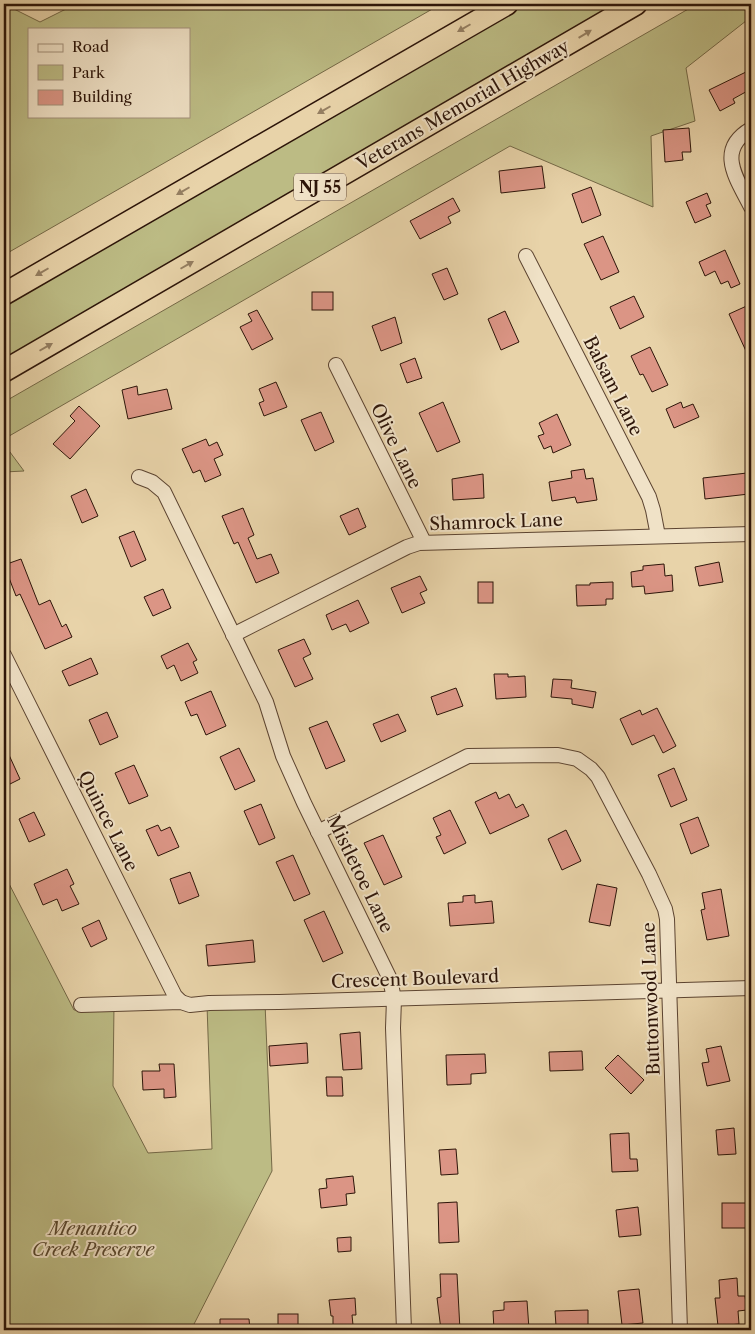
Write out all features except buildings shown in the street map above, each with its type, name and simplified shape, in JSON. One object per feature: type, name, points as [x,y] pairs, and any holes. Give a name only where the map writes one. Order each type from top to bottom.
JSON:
[{"type":"highway","points":[[4,294],[507,4]]},
{"type":"highway","name":"Veterans Memorial Highway","points":[[4,371],[636,4]]},
{"type":"street","points":[[751,129],[738,138],[730,153],[731,162],[751,207]]},
{"type":"street","name":"Balsam Lane","points":[[526,256],[649,497],[658,536]]},
{"type":"street","name":"Olive Lane","points":[[336,365],[424,542]]},
{"type":"street","name":"Mistletoe Lane","points":[[139,477],[152,482],[164,492],[266,702],[283,756],[390,979],[394,999],[393,1028],[404,1330]]},
{"type":"street","name":"Shamrock Lane","points":[[233,635],[407,547],[424,542],[751,534]]},
{"type":"street","name":"Quince Lane","points":[[4,655],[175,996],[181,1002]]},
{"type":"street","name":"Buttonwood Lane","points":[[318,832],[468,756],[558,755],[577,759],[591,769],[598,777],[649,874],[665,909],[667,919],[680,1330]]},
{"type":"street","name":"Crescent Boulevard","points":[[81,1005],[181,1002],[190,1005],[751,988]]},
{"type":"green space","points":[[4,4],[40,22],[76,4],[441,4],[4,255]]},
{"type":"green space","points":[[524,4],[620,4],[4,361],[4,304]]},
{"type":"green space","points":[[697,4],[751,4],[751,17],[686,68],[695,121],[651,136],[653,207],[510,146],[4,439],[4,402]]},
{"type":"green space","points":[[4,444],[24,471],[4,472]]},
{"type":"green space","name":"Menantico Creek Preserve","points":[[4,874],[74,1010],[114,1006],[113,1086],[148,1153],[212,1149],[207,1005],[265,1003],[272,1171],[191,1330],[4,1330]]}]
